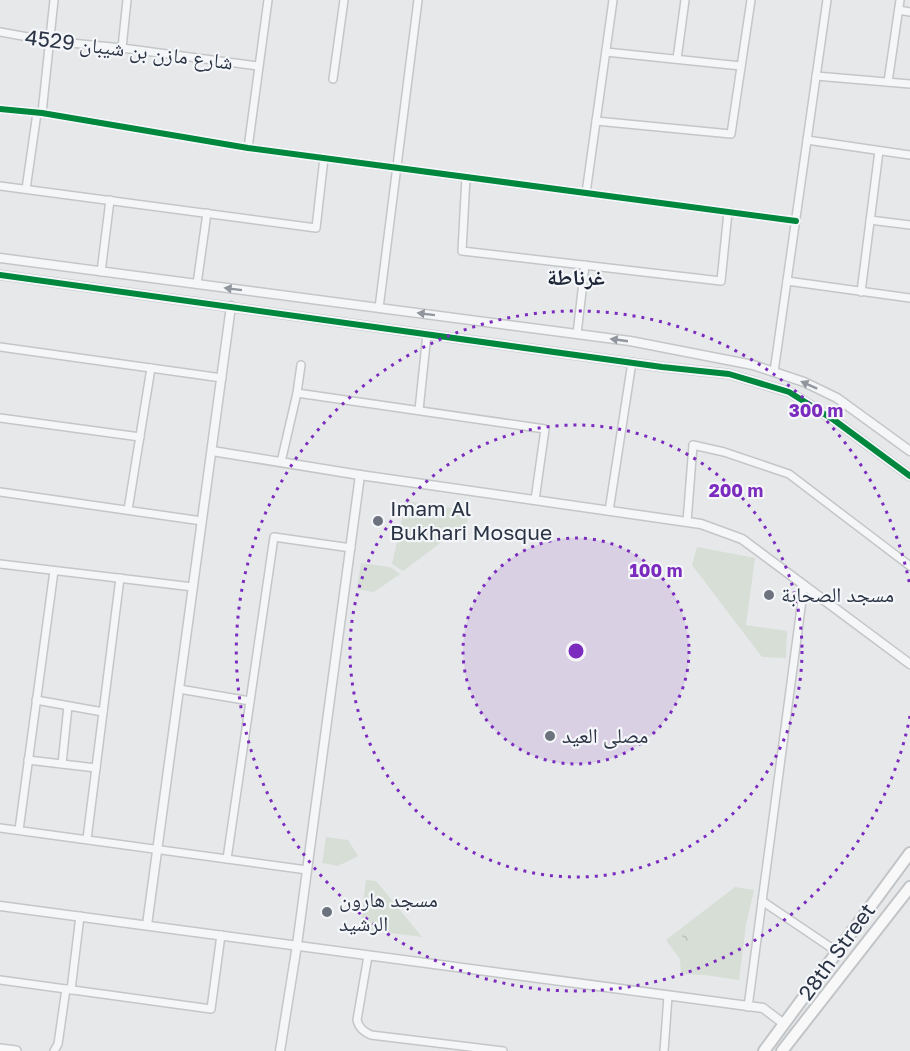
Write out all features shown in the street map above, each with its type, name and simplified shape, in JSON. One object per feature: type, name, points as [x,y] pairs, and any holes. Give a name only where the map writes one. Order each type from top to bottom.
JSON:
[{"type":"main road","name":"28th Street","points":[[764,1051],[910,853]]},
{"type":"main road","name":"28th Street","points":[[782,1051],[910,887]]},
{"type":"main road","points":[[0,1049],[16,1051]]},
{"type":"street","points":[[26,189],[50,41],[54,0]]},
{"type":"street","points":[[122,48],[127,0]]},
{"type":"street","points":[[248,148],[268,0]]},
{"type":"street","points":[[333,79],[344,0]]},
{"type":"street","points":[[379,308],[418,0]]},
{"type":"street","points":[[586,193],[613,0]]},
{"type":"street","points":[[676,59],[685,0]]},
{"type":"street","points":[[596,122],[731,134],[751,0]]},
{"type":"street","points":[[774,372],[827,0]]},
{"type":"street","points":[[888,82],[900,0]]},
{"type":"street","points":[[898,10],[910,12]]},
{"type":"street","name":"شارع مازن بن شيبان 4529","points":[[0,32],[50,41],[258,66]]},
{"type":"street","points":[[606,52],[741,66]]},
{"type":"street","points":[[816,76],[910,84]]},
{"type":"street","points":[[0,109],[39,113],[248,148],[796,221]]},
{"type":"street","points":[[807,140],[910,155]]},
{"type":"street","points":[[861,292],[879,151]]},
{"type":"street","points":[[0,186],[316,228],[324,158]]},
{"type":"street","points":[[466,177],[462,251],[721,280],[728,212]]},
{"type":"street","points":[[101,272],[110,200]]},
{"type":"street","points":[[197,284],[207,213]]},
{"type":"street","points":[[870,220],[910,225]]},
{"type":"street","points":[[0,258],[577,334],[669,348],[753,365],[804,382],[837,398],[908,446]]},
{"type":"street","points":[[577,334],[585,265]]},
{"type":"street","points":[[0,275],[729,374],[789,392],[834,420],[910,476]]},
{"type":"street","points":[[788,281],[910,298]]},
{"type":"street","points":[[147,925],[231,306]]},
{"type":"street","points":[[418,410],[427,334]]},
{"type":"street","points":[[0,347],[222,378]]},
{"type":"street","points":[[609,511],[632,362]]},
{"type":"street","points":[[281,462],[301,365]]},
{"type":"street","points":[[129,510],[151,368]]},
{"type":"street","points":[[297,393],[545,429],[535,500]]},
{"type":"street","points":[[0,418],[140,437]]},
{"type":"street","points":[[687,522],[693,445],[724,452],[789,474],[910,566]]},
{"type":"street","points":[[212,451],[360,475],[701,524],[742,539],[910,664]]},
{"type":"street","points":[[280,1051],[297,945],[360,475]]},
{"type":"street","points":[[0,492],[202,521]]},
{"type":"street","points":[[227,859],[274,537],[351,548]]},
{"type":"street","points":[[0,564],[193,587]]},
{"type":"street","points":[[19,830],[54,571]]},
{"type":"street","points":[[87,839],[120,578]]},
{"type":"street","points":[[748,1007],[804,585]]},
{"type":"street","points":[[179,688],[250,701]]},
{"type":"street","points":[[36,700],[103,712]]},
{"type":"street","points":[[62,764],[68,706]]},
{"type":"street","points":[[28,760],[96,768]]},
{"type":"street","points":[[0,828],[307,870]]},
{"type":"street","points":[[762,901],[836,951]]},
{"type":"street","points":[[0,906],[763,1008],[784,1024]]},
{"type":"street","points":[[54,1051],[58,1044],[80,916]]},
{"type":"street","points":[[0,980],[212,1009],[221,935]]},
{"type":"street","points":[[368,956],[357,1020],[358,1026],[363,1031],[371,1035],[503,1051]]},
{"type":"street","points":[[664,1051],[668,996]]},
{"type":"green space","points":[[406,501],[465,510],[468,522],[403,571],[392,564]]},
{"type":"green space","points":[[697,547],[755,558],[746,625],[787,631],[786,658],[762,657],[692,565]]},
{"type":"green space","points":[[361,563],[390,567],[400,574],[374,592],[357,589]]},
{"type":"green space","points":[[326,837],[348,840],[358,856],[338,866],[322,863]]},
{"type":"green space","points":[[366,880],[376,881],[422,937],[360,929]]},
{"type":"green space","points":[[735,887],[754,890],[746,925],[739,980],[681,974],[680,959],[666,940]]},
{"type":"green space","points":[[693,928],[703,934],[701,950],[695,947],[683,947],[681,940],[683,934],[685,935]]},
{"type":"cycle path","points":[[0,109],[42,113],[248,148],[796,221]]},
{"type":"cycle path","points":[[0,275],[662,367],[729,374],[789,392],[834,420],[910,476]]},
{"type":"place","name":"Imam Al Bukhari Mosque","points":[[378,521]]},
{"type":"place","name":"مسجد الصحابة","points":[[769,595]]},
{"type":"place","name":"مصلى العيد","points":[[550,736]]},
{"type":"place","name":"مسجد هارون الرشيد","points":[[327,912]]},
{"type":"district","name":"غرناطة","points":[[576,277]]}]
